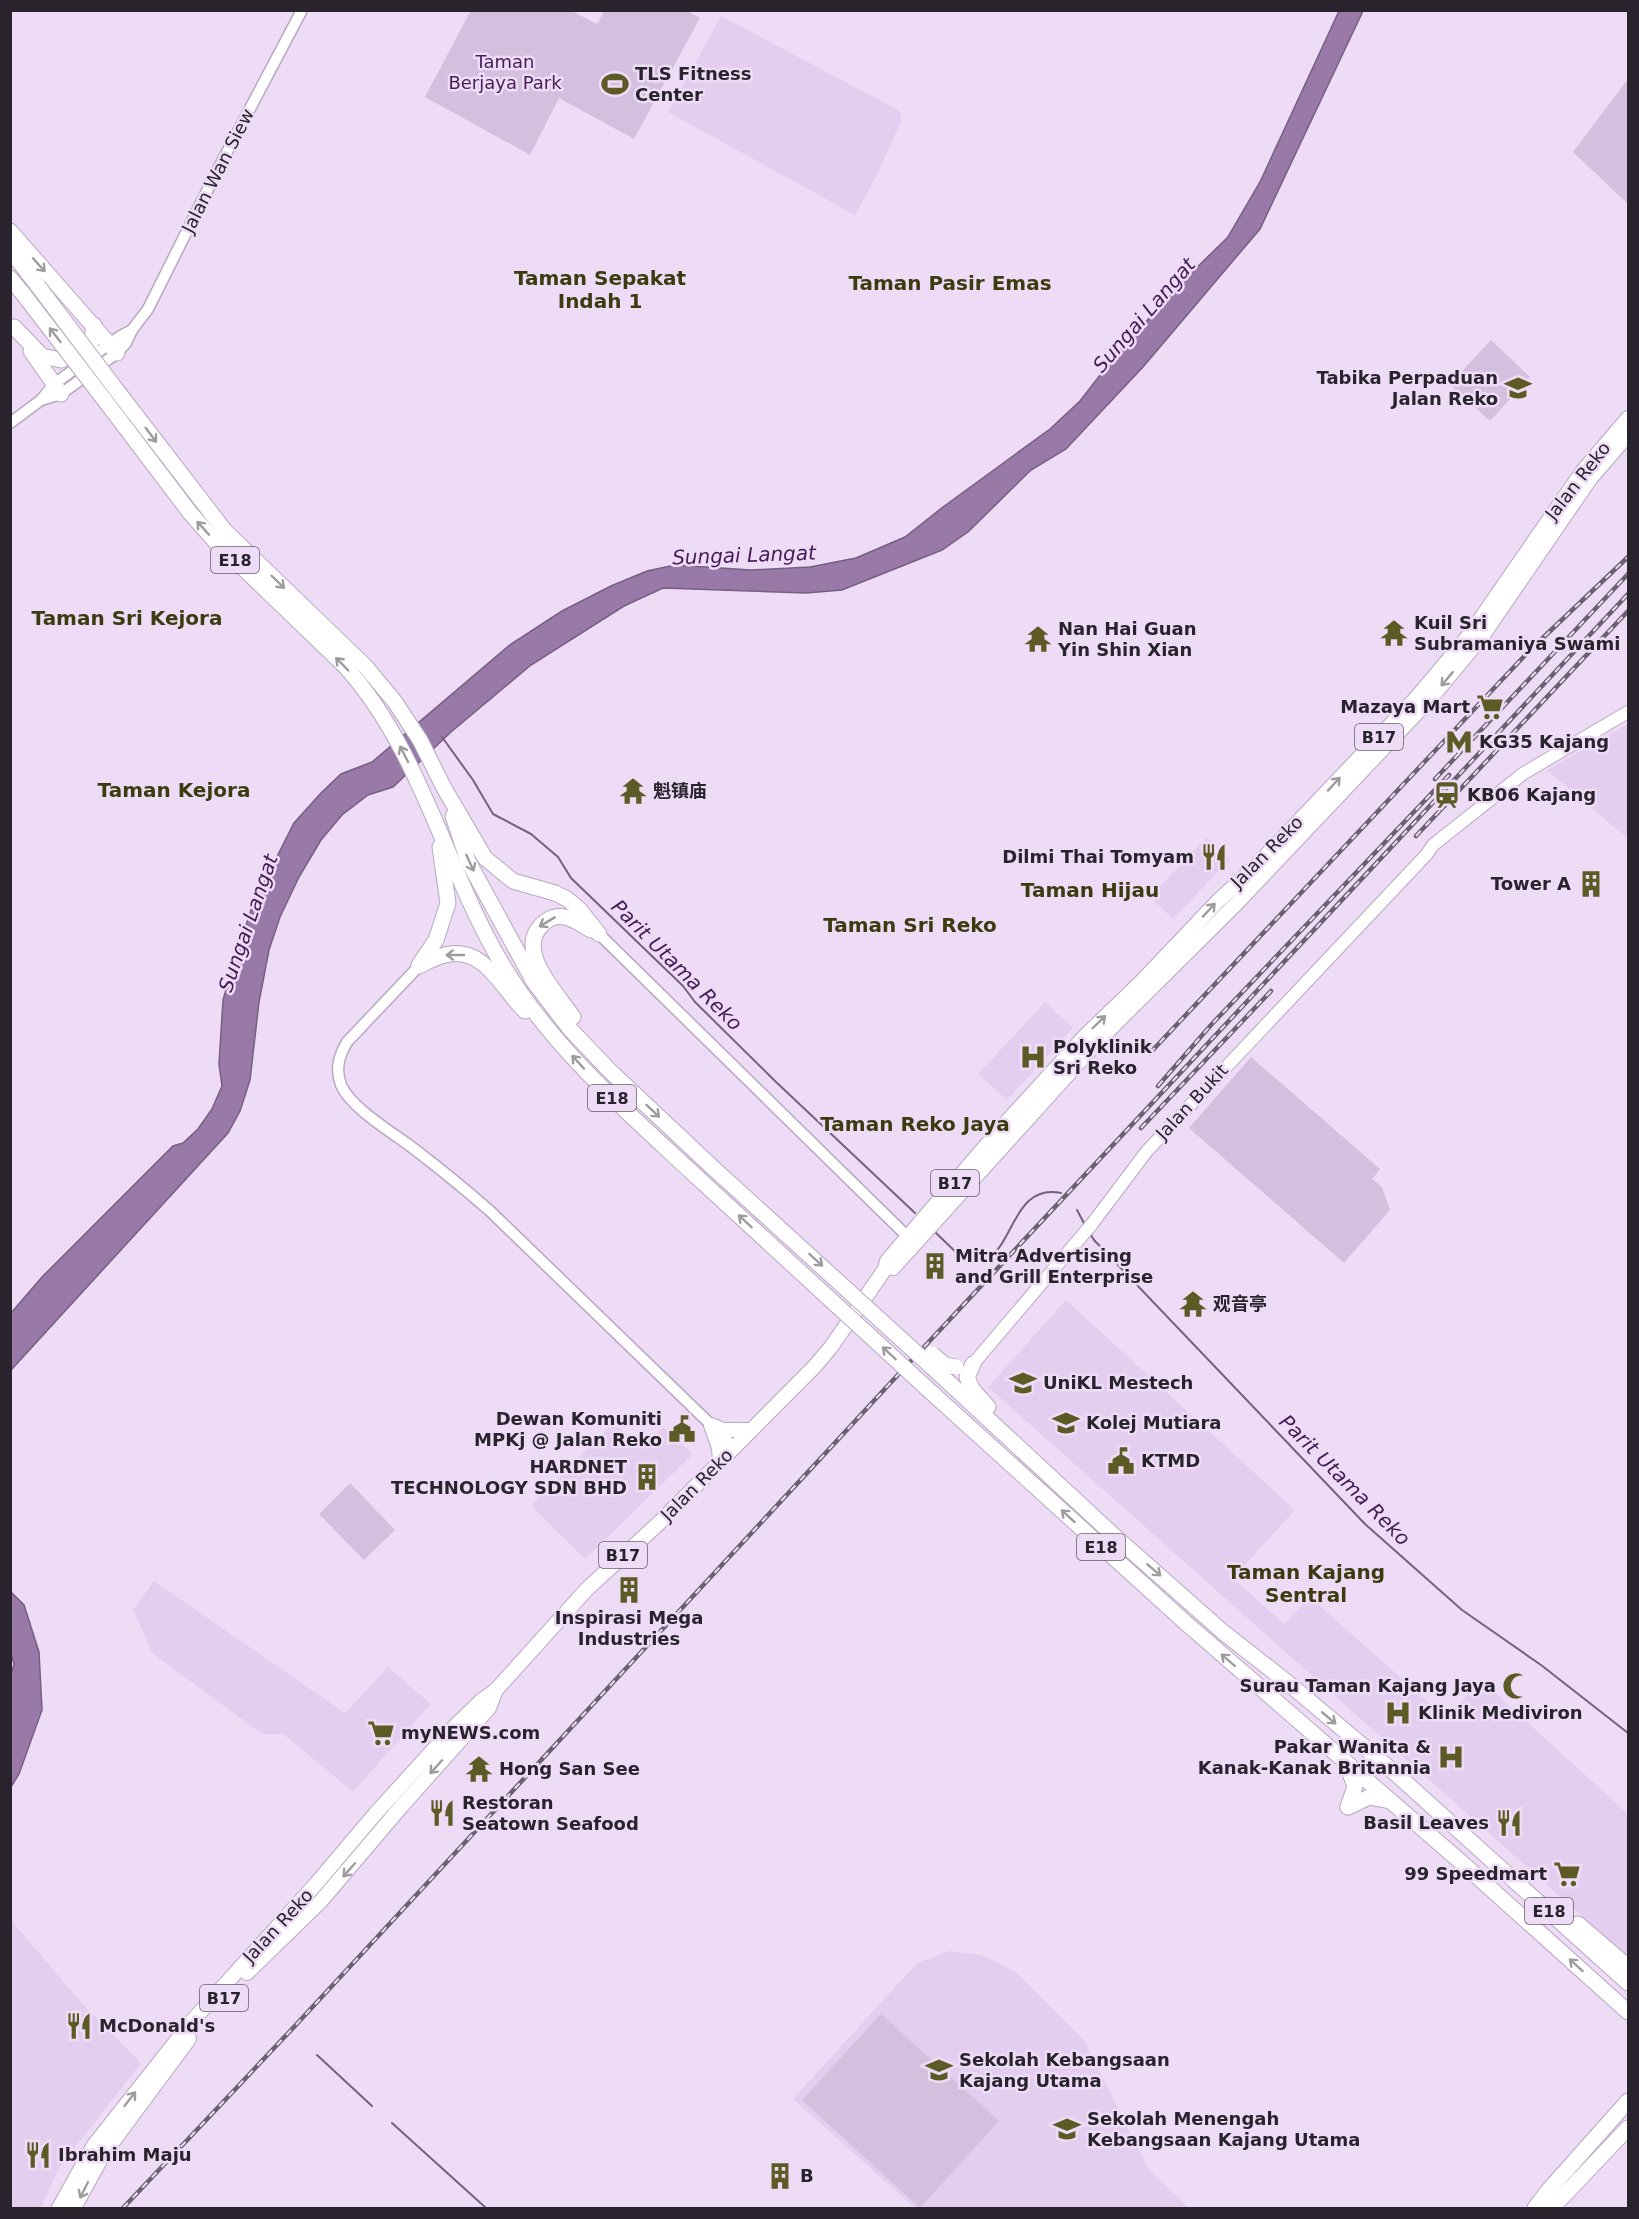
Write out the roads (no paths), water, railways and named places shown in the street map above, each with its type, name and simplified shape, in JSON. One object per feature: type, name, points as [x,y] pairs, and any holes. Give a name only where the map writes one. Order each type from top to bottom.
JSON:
[{"type":"highway","points":[[10,231],[113,349]]},
{"type":"highway","name":"E18","points":[[10,250],[225,531],[366,667],[395,702],[420,740],[444,788],[468,861],[534,982],[570,1029],[610,1071],[1026,1455],[1223,1632],[1288,1683],[1470,1839],[1629,1983]]},
{"type":"highway","name":"E18","points":[[10,278],[190,514],[362,685],[398,743],[427,800],[457,873],[497,954],[549,1030],[598,1084],[932,1393],[1186,1623],[1393,1802],[1626,2011]]},
{"type":"highway","points":[[12,324],[36,351],[42,356],[55,360],[68,358],[84,350],[92,341],[94,325]]},
{"type":"highway","points":[[12,324],[57,389]]},
{"type":"highway","points":[[444,788],[485,858],[513,880],[567,899],[579,909],[599,934]]},
{"type":"highway","points":[[419,966],[436,940],[448,903],[437,823]]},
{"type":"highway","points":[[599,934],[570,917],[558,916],[538,927],[533,939],[533,953],[538,967],[610,1071]]},
{"type":"highway","points":[[419,966],[454,953],[477,958],[489,968],[523,1009],[549,1030]]},
{"type":"highway","points":[[873,1312],[906,1331],[945,1365],[956,1367],[975,1362]]},
{"type":"highway","points":[[975,1362],[967,1377],[972,1389],[1008,1426],[1026,1455]]},
{"type":"highway","points":[[1345,1761],[1355,1786],[1348,1807],[1369,1797],[1393,1802]]},
{"type":"highway","points":[[1470,1839],[1488,1846],[1629,1967]]},
{"type":"highway","points":[[1535,2208],[1629,2101]]},
{"type":"highway","points":[[1543,2208],[1629,2115]]},
{"type":"highway","points":[[1552,2208],[1629,2128]]},
{"type":"highway","points":[[1563,2208],[1629,2141]]},
{"type":"main road","name":"Jalan Reko","points":[[911,1240],[1085,1036],[1263,858],[1417,697],[1470,634],[1581,472],[1629,418]]},
{"type":"main road","name":"Jalan Reko","points":[[59,2208],[94,2145],[193,2020],[454,1727],[496,1690],[587,1588],[659,1523],[831,1347],[885,1269],[887,1261],[911,1240],[1101,1038],[1237,903],[1431,698],[1481,638],[1590,479],[1629,435]]},
{"type":"main road","name":"Jalan Bukit","points":[[975,1362],[1092,1224],[1147,1151],[1433,845],[1524,773],[1629,712]]},
{"type":"main road","name":"Jalan Bukit","points":[[1427,854],[1538,771],[1629,720]]},
{"type":"main road","points":[[711,1425],[732,1431],[751,1431]]},
{"type":"main road","points":[[711,1425],[719,1448],[720,1462]]},
{"type":"main road","name":"Jalan Reko","points":[[74,2208],[103,2155],[192,2036],[255,1964],[321,1901],[489,1708],[496,1690]]},
{"type":"main road","points":[[354,1819],[367,1821],[376,1813]]},
{"type":"street","name":"Jalan Wan Siew","points":[[10,423],[113,349],[148,309],[217,171],[302,10]]},
{"type":"street","points":[[599,934],[911,1240]]},
{"type":"street","points":[[419,966],[347,1042],[338,1065],[342,1087],[367,1114],[436,1166],[490,1211],[734,1447]]},
{"type":"water","name":"Sungai Langat","points":[[1339,11],[1363,11],[1260,229],[1143,367],[1066,449],[1031,470],[968,532],[942,550],[842,590],[806,593],[663,588],[624,606],[531,665],[451,732],[393,787],[368,795],[342,815],[321,840],[299,877],[280,917],[269,950],[259,1002],[250,1080],[240,1111],[228,1133],[11,1370],[11,1313],[42,1277],[173,1146],[183,1143],[198,1129],[212,1109],[222,1086],[219,1064],[223,1000],[253,904],[294,823],[321,793],[341,774],[372,762],[511,644],[562,611],[611,586],[647,571],[675,565],[751,570],[810,567],[856,558],[905,537],[1050,429],[1080,401],[1114,357],[1181,283],[1228,237],[1260,182]]},
{"type":"water","points":[[11,1592],[24,1605],[39,1652],[42,1710],[19,1774],[11,1787],[10,1678],[14,1664],[11,1654]]},
{"type":"waterway","name":"Parit Utama Reko","points":[[442,737],[473,780],[493,814],[531,834],[558,857],[571,878],[683,986],[695,1002],[915,1213]]},
{"type":"waterway","name":"Parit Utama Reko","points":[[935,1232],[963,1259],[982,1260],[993,1255],[1022,1208],[1032,1198],[1045,1193],[1061,1193]]},
{"type":"waterway","name":"Parit Utama Reko","points":[[1077,1210],[1085,1225]]},
{"type":"waterway","name":"Parit Utama Reko","points":[[1089,1232],[1094,1240],[1365,1524],[1462,1610],[1541,1665],[1628,1733]]},
{"type":"waterway","points":[[317,2055],[372,2106]]},
{"type":"waterway","points":[[392,2123],[486,2208]]},
{"type":"railway","points":[[1150,1053],[1529,651],[1628,557]]},
{"type":"railway","points":[[1435,779],[1628,574]]},
{"type":"railway","points":[[123,2208],[1628,594]]},
{"type":"railway","points":[[1416,836],[1628,611]]},
{"type":"railway","points":[[1158,1086],[1211,1025],[1449,775]]},
{"type":"railway","points":[[1141,1128],[1271,991]]},
{"type":"place","name":"TLS Fitness Center","points":[[615,84]]},
{"type":"place","name":"Tabika Perpaduan Jalan Reko","points":[[1518,388]]},
{"type":"place","name":"Kuil Sri Subramaniya Swami","points":[[1394,633]]},
{"type":"place","name":"Nan Hai Guan Yin Shin Xian","points":[[1038,639]]},
{"type":"place","name":"Mazaya Mart","points":[[1490,707]]},
{"type":"place","name":"KG35 Kajang","points":[[1459,742]]},
{"type":"place","name":"魁镇庙","points":[[633,791]]},
{"type":"place","name":"KB06 Kajang","points":[[1447,795]]},
{"type":"place","name":"Dilmi Thai Tomyam","points":[[1214,857]]},
{"type":"place","name":"Tower A","points":[[1591,884]]},
{"type":"place","name":"Polyklinik Sri Reko","points":[[1033,1057]]},
{"type":"place","name":"Mitra Advertising and Grill Enterprise","points":[[935,1266]]},
{"type":"place","name":"观音亭","points":[[1193,1304]]},
{"type":"place","name":"UniKL Mestech","points":[[1023,1383]]},
{"type":"place","name":"Kolej Mutiara","points":[[1066,1423]]},
{"type":"place","name":"Dewan Komuniti MPKj @ Jalan Reko","points":[[682,1429]]},
{"type":"place","name":"KTMD","points":[[1121,1461]]},
{"type":"place","name":"HARDNET TECHNOLOGY SDN BHD","points":[[647,1477]]},
{"type":"place","name":"Inspirasi Mega Industries","points":[[629,1590]]},
{"type":"place","name":"Surau Taman Kajang Jaya","points":[[1516,1686]]},
{"type":"place","name":"Klinik Mediviron","points":[[1398,1713]]},
{"type":"place","name":"myNEWS.com","points":[[381,1733]]},
{"type":"place","name":"Pakar Wanita & Kanak-Kanak Britannia","points":[[1451,1757]]},
{"type":"place","name":"Hong San See","points":[[479,1769]]},
{"type":"place","name":"Restoran Seatown Seafood","points":[[442,1813]]},
{"type":"place","name":"Basil Leaves","points":[[1509,1823]]},
{"type":"place","name":"99 Speedmart","points":[[1567,1874]]},
{"type":"place","name":"McDonald's","points":[[79,2026]]},
{"type":"place","name":"Sekolah Kebangsaan Kajang Utama","points":[[939,2070]]},
{"type":"place","name":"Sekolah Menengah Kebangsaan Kajang Utama","points":[[1067,2129]]},
{"type":"place","name":"Ibrahim Maju","points":[[38,2155]]},
{"type":"place","name":"B","points":[[780,2176]]},
{"type":"district","name":"Taman Pasir Emas","points":[[950,283]]},
{"type":"district","name":"Taman Sepakat Indah 1","points":[[600,290]]},
{"type":"district","name":"Taman Sri Kejora","points":[[127,618]]},
{"type":"district","name":"Taman Kejora","points":[[174,790]]},
{"type":"district","name":"Taman Hijau","points":[[1090,890]]},
{"type":"district","name":"Taman Sri Reko","points":[[910,925]]},
{"type":"district","name":"Taman Reko Jaya","points":[[915,1124]]},
{"type":"district","name":"Taman Kajang Sentral","points":[[1306,1584]]},
{"type":"park label","name":"Taman Berjaya Park","points":[[505,72]]}]
